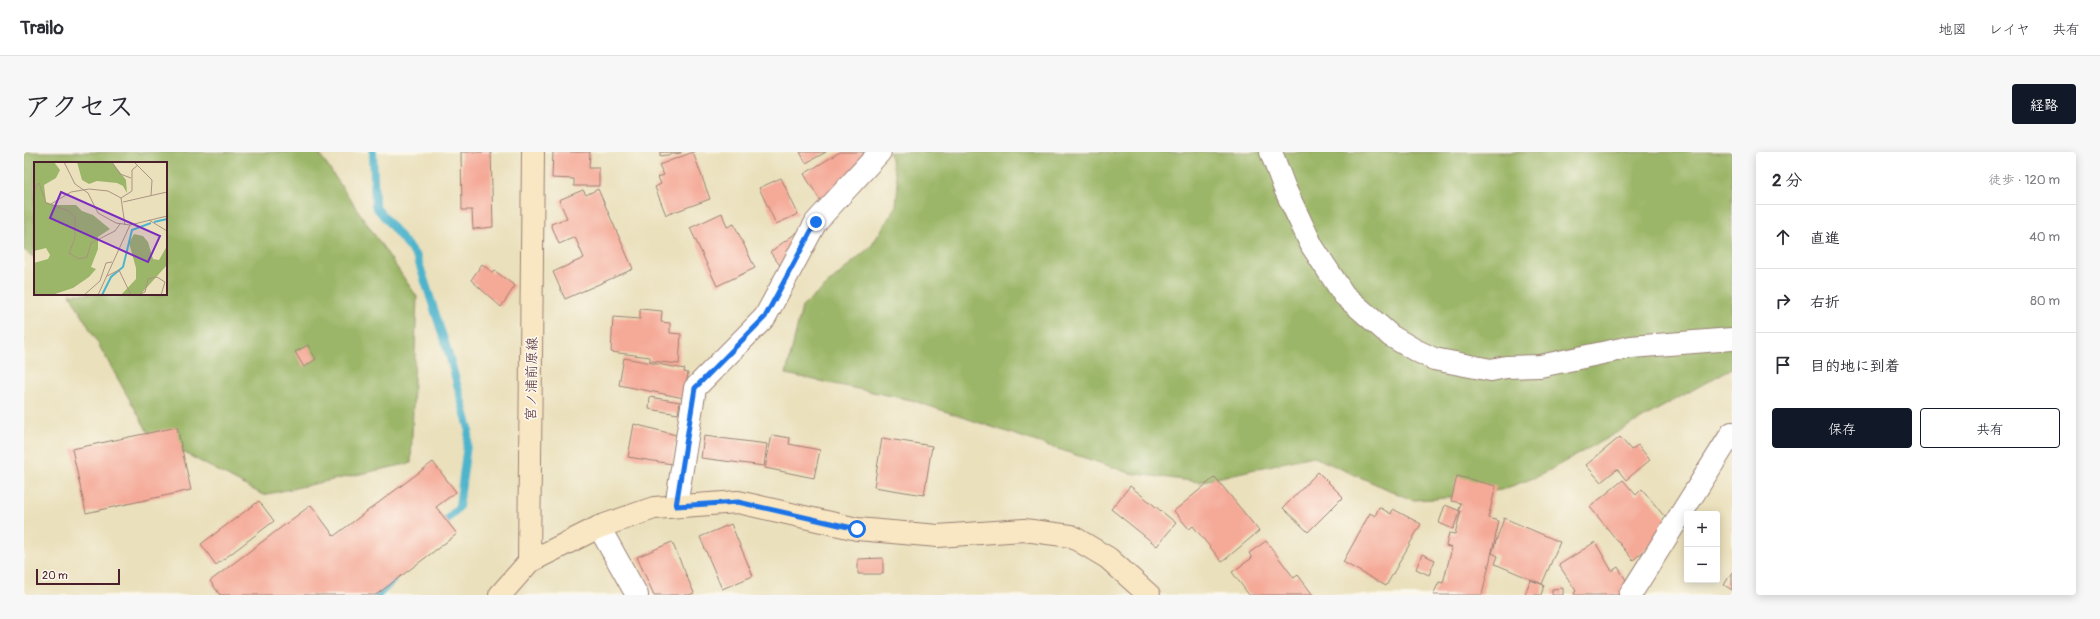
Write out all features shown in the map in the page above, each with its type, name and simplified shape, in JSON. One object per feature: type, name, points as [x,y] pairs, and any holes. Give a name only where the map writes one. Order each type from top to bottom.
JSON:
[{"type":"street","name":"宮ノ浦前原線","points":[[529,562],[533,152]]},
{"type":"street","points":[[676,506],[695,388],[765,317],[816,222],[880,152]]},
{"type":"street","points":[[1271,152],[1285,189],[1312,246],[1344,295],[1391,336],[1415,350],[1434,358],[1491,370],[1506,367],[1540,366],[1631,347],[1732,339]]},
{"type":"street","points":[[1630,595],[1732,433]]},
{"type":"street","points":[[500,595],[529,562],[599,527],[654,508],[738,502],[857,529],[938,536],[1024,530],[1071,536],[1108,558],[1149,595]]},
{"type":"street","points":[[599,527],[637,595]]},
{"type":"green space","points":[[24,152],[318,152],[417,297],[411,463],[263,495],[149,434],[71,295],[167,295],[167,162],[34,162],[34,257],[24,250]]},
{"type":"green space","points":[[889,152],[1732,152],[1732,368],[1539,476],[1501,490],[1436,499],[1412,500],[1312,456],[1199,482],[1130,473],[911,400],[786,374],[802,307],[872,245],[896,206],[898,184]]},
{"type":"building","points":[[461,152],[491,152],[493,227],[473,229],[472,210],[462,210]]},
{"type":"building","points":[[553,152],[590,152],[589,168],[599,168],[599,186],[574,186],[574,179],[552,178]]},
{"type":"building","points":[[660,152],[681,152],[681,153],[660,156]]},
{"type":"building","points":[[693,152],[710,199],[666,215],[655,187],[661,184],[658,177],[664,175],[659,165]]},
{"type":"building","points":[[800,152],[826,152],[806,163]]},
{"type":"building","points":[[840,152],[866,152],[861,156],[873,175],[829,215],[804,174]]},
{"type":"building","points":[[781,178],[798,214],[776,224],[759,188]]},
{"type":"building","points":[[598,189],[633,269],[565,299],[553,272],[584,258],[575,237],[559,244],[551,224],[567,218],[559,200],[583,190],[586,195]]},
{"type":"building","points":[[722,213],[727,227],[734,224],[755,268],[717,286],[690,228]]},
{"type":"building","points":[[803,228],[785,272],[770,252]]},
{"type":"building","points":[[482,264],[493,273],[495,271],[515,286],[501,307],[471,280]]},
{"type":"building","points":[[640,309],[662,311],[661,322],[670,323],[670,333],[681,334],[679,364],[650,361],[650,357],[611,352],[613,317],[640,319]]},
{"type":"building","points":[[308,345],[316,359],[304,367],[295,352]]},
{"type":"building","points":[[624,358],[685,369],[684,372],[688,373],[684,398],[619,385]]},
{"type":"building","points":[[650,397],[680,402],[678,414],[649,409]]},
{"type":"building","points":[[634,424],[676,435],[672,464],[628,457]]},
{"type":"building","points":[[177,427],[191,490],[86,513],[72,449]]},
{"type":"building","points":[[772,435],[790,438],[789,444],[820,450],[814,478],[765,468]]},
{"type":"building","points":[[704,436],[767,444],[764,466],[701,458]]},
{"type":"building","points":[[1620,437],[1631,450],[1638,445],[1650,460],[1626,480],[1617,469],[1601,482],[1586,465]]},
{"type":"building","points":[[882,438],[932,446],[924,495],[874,487]]},
{"type":"building","points":[[433,462],[456,492],[436,507],[457,534],[376,595],[220,595],[210,581],[311,505],[334,536]]},
{"type":"building","points":[[1318,472],[1343,497],[1308,532],[1283,508]]},
{"type":"building","points":[[1457,476],[1496,486],[1488,518],[1499,521],[1482,595],[1433,595],[1439,582],[1443,583],[1452,548],[1446,546],[1449,533],[1455,534],[1461,511],[1459,510],[1461,503],[1451,501]]},
{"type":"building","points":[[1215,477],[1259,531],[1222,562],[1193,526],[1189,529],[1174,511]]},
{"type":"building","points":[[1623,480],[1636,495],[1642,489],[1673,527],[1633,560],[1590,507]]},
{"type":"building","points":[[1130,486],[1176,523],[1157,546],[1111,509]]},
{"type":"building","points":[[259,501],[274,521],[216,565],[201,544]]},
{"type":"building","points":[[1445,505],[1460,511],[1453,529],[1439,523]]},
{"type":"building","points":[[1379,507],[1391,514],[1393,509],[1421,524],[1386,586],[1343,562],[1370,513],[1375,516]]},
{"type":"building","points":[[1504,518],[1560,542],[1542,584],[1495,564],[1498,556],[1492,553]]},
{"type":"building","points":[[731,524],[753,576],[722,589],[700,537]]},
{"type":"building","points":[[1266,541],[1294,578],[1298,575],[1313,595],[1249,595],[1232,572],[1252,558],[1249,553]]},
{"type":"building","points":[[672,542],[694,593],[689,595],[654,595],[637,557]]},
{"type":"building","points":[[1595,542],[1612,571],[1618,567],[1635,595],[1575,595],[1574,593],[1576,591],[1559,565]]},
{"type":"building","points":[[1422,554],[1435,560],[1429,575],[1416,569]]},
{"type":"building","points":[[883,558],[883,574],[858,574],[858,559]]},
{"type":"building","points":[[1732,572],[1732,590],[1724,585]]},
{"type":"building","points":[[1530,580],[1544,585],[1541,595],[1525,595]]},
{"type":"building","points":[[1563,588],[1563,595],[1552,595],[1552,589]]},
{"type":"waterway","points":[[373,152],[375,206],[417,257],[450,358],[469,429],[459,507],[439,528]]},
{"type":"waterway","points":[[378,595],[393,580]]},
{"type":"route","points":[[816,222],[765,317],[695,388],[676,506],[738,502],[857,529]]}]
